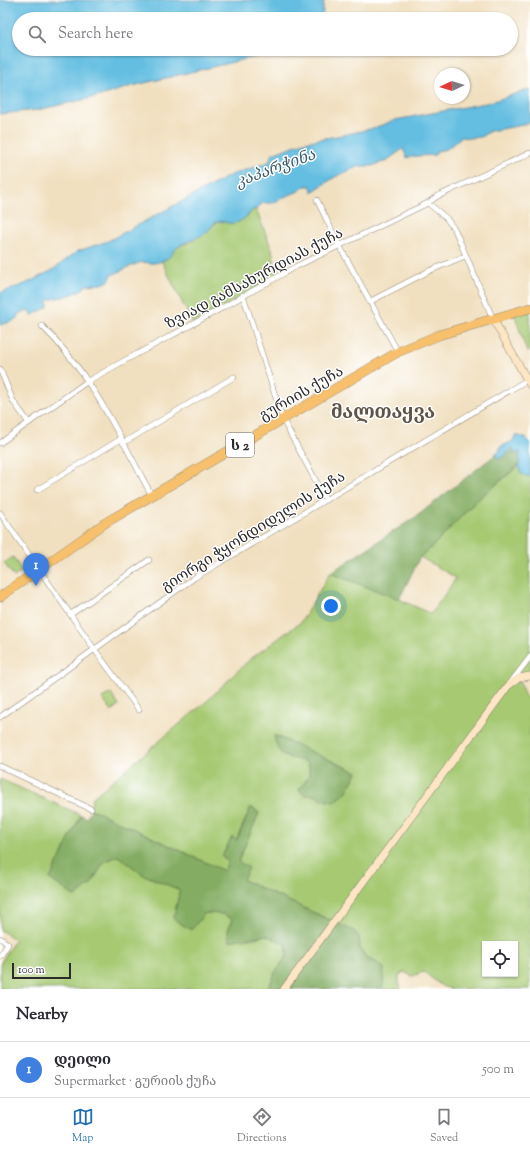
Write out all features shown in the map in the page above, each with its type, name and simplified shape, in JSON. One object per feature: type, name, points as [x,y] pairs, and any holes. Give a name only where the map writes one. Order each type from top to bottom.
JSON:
[{"type":"highway","name":"გურიის ქუჩა","points":[[0,597],[105,523],[398,352],[439,335],[530,308]]},
{"type":"street","name":"ზვიად გამსახურდიას ქუჩა","points":[[0,443],[88,381],[243,295],[339,245],[530,152]]},
{"type":"street","points":[[317,200],[369,302],[398,352]]},
{"type":"street","points":[[428,202],[446,218],[455,230],[493,319],[529,383]]},
{"type":"street","points":[[369,302],[429,271],[465,256]]},
{"type":"street","points":[[243,295],[283,420],[326,500]]},
{"type":"street","points":[[42,326],[58,341],[88,381],[152,496]]},
{"type":"street","points":[[0,370],[13,401],[29,423]]},
{"type":"street","points":[[37,490],[234,376]]},
{"type":"street","name":"გიორგი ჭყონდიდელის ქუჩა","points":[[0,717],[194,578],[529,383]]},
{"type":"street","points":[[0,514],[139,710]]},
{"type":"street","points":[[71,614],[149,560]]},
{"type":"street","points":[[284,989],[530,657]]},
{"type":"street","points":[[508,686],[519,678],[530,676]]},
{"type":"street","points":[[0,766],[91,809]]},
{"type":"street","points":[[0,938],[8,944],[0,956]]},
{"type":"green space","points":[[256,209],[272,250],[277,276],[193,324],[161,260],[179,246],[190,242],[195,237],[203,235],[217,222],[223,221],[230,223],[248,216],[251,211]]},
{"type":"green space","points":[[530,308],[530,351],[527,352],[514,313]]},
{"type":"green space","points":[[512,447],[514,449],[512,454],[520,452],[519,465],[476,501],[431,548],[420,557],[399,599],[330,573],[417,516],[495,455],[498,459],[506,455]]},
{"type":"green space","points":[[519,466],[522,474],[530,477],[530,676],[519,678],[524,695],[530,701],[530,989],[451,989],[442,986],[424,972],[412,976],[404,972],[399,975],[401,989],[381,989],[383,985],[384,968],[366,958],[360,948],[359,936],[334,922],[243,880],[238,862],[259,813],[251,807],[236,840],[232,837],[222,856],[228,862],[224,871],[91,809],[92,798],[208,700],[249,660],[301,622],[330,573],[399,599],[431,614],[456,578],[420,557],[431,548],[476,501]],"holes":[[[274,736],[357,772],[334,802],[322,800],[315,795],[304,795],[299,790],[309,773],[309,766],[307,762],[298,759]]]},
{"type":"green space","points":[[13,557],[22,571],[14,577],[4,563]]},
{"type":"green space","points":[[111,693],[119,706],[111,711],[102,698]]},
{"type":"green space","points":[[274,735],[357,772],[346,793],[334,802],[322,800],[315,795],[304,795],[299,790],[309,773],[309,766],[307,762],[288,758],[281,754],[276,744]]},
{"type":"green space","points":[[0,779],[81,815],[50,879],[75,897],[91,884],[104,862],[118,856],[144,875],[180,890],[177,904],[191,930],[205,913],[223,914],[232,918],[228,931],[250,939],[266,935],[287,945],[287,956],[275,973],[268,989],[0,989],[0,964],[15,939],[0,930],[2,891],[0,890]]},
{"type":"green space","points":[[251,807],[259,813],[238,861],[249,868],[243,880],[354,931],[359,936],[360,948],[366,958],[384,968],[383,985],[381,989],[268,989],[275,973],[287,956],[287,945],[266,935],[229,941],[228,931],[232,919],[223,914],[205,913],[191,930],[173,919],[180,890],[144,875],[118,856],[104,862],[91,884],[75,897],[50,879],[81,815],[87,818],[91,809],[224,871],[228,862],[222,856],[232,837],[237,840]]},
{"type":"water","points":[[0,0],[324,0],[323,12],[12,12],[12,56],[259,56],[132,86],[100,96],[37,110],[0,114]]},
{"type":"water","name":"კაპარჭინა","points":[[530,89],[530,122],[523,125],[490,131],[481,137],[461,137],[447,149],[437,151],[435,155],[407,158],[403,149],[386,161],[372,166],[359,166],[335,177],[312,192],[311,186],[305,186],[299,191],[273,203],[263,203],[238,222],[216,222],[205,234],[181,245],[170,257],[156,263],[141,262],[135,264],[111,275],[110,279],[106,283],[87,285],[79,291],[64,297],[48,300],[48,307],[32,315],[28,310],[18,314],[18,317],[13,321],[0,325],[0,293],[25,284],[51,271],[78,251],[108,241],[231,175],[269,162],[272,154],[304,142],[374,128],[395,120],[491,102]]},
{"type":"water","points":[[515,435],[526,438],[530,442],[530,477],[521,474],[519,465],[520,452],[512,454],[514,449],[512,447],[506,455],[498,459],[495,455],[500,451],[500,447],[513,441]]},
{"type":"place","name":"დეილი","points":[[36,586]]},
{"type":"district","name":"მალთაყვა","points":[[383,411]]}]
